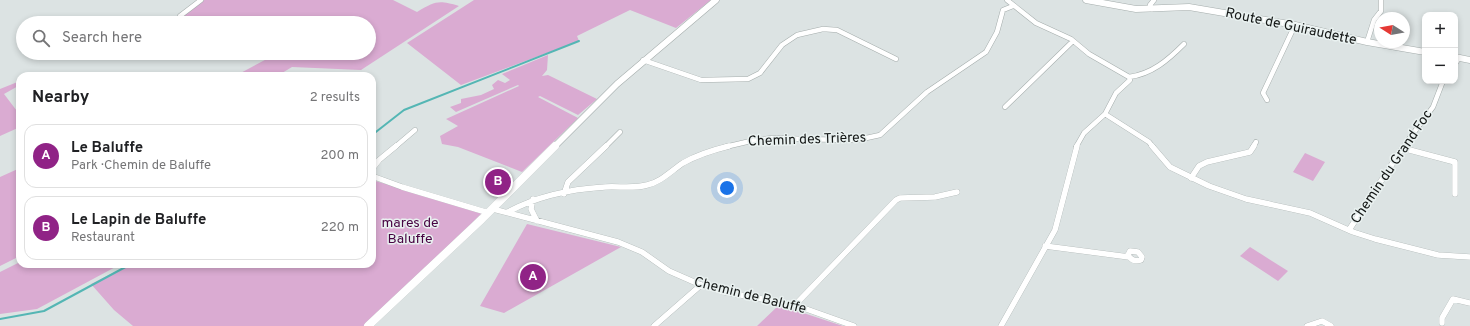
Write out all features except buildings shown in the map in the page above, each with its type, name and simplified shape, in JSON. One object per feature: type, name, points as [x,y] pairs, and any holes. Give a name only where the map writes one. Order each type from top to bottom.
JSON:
[{"type":"street","points":[[180,16],[201,0]]},
{"type":"street","points":[[368,326],[491,211],[617,84],[643,60],[716,0]]},
{"type":"street","points":[[1007,0],[1036,23],[1073,41],[1089,54],[1129,77],[1137,76],[1162,64],[1184,44]]},
{"type":"street","name":"Route de Guiraudette","points":[[1086,0],[1130,9],[1189,7],[1295,25],[1367,42],[1422,51]]},
{"type":"street","points":[[1152,9],[1150,5],[1154,0]]},
{"type":"street","points":[[1367,42],[1374,20],[1381,11],[1381,0]]},
{"type":"street","name":"Chemin des Trières","points":[[508,212],[533,199],[601,188],[647,185],[691,159],[711,151],[750,140],[857,139],[878,136],[888,130],[903,112],[913,103],[954,72],[974,62],[986,52],[1001,24],[1003,10],[1013,6]]},
{"type":"street","points":[[1267,100],[1263,93],[1295,25]]},
{"type":"street","points":[[643,60],[701,80],[748,79],[760,73],[778,49],[792,38],[810,30],[830,29],[837,30],[896,59]]},
{"type":"street","points":[[1005,107],[1073,41]]},
{"type":"street","points":[[1458,60],[1470,60]]},
{"type":"street","points":[[1001,326],[1045,246],[1056,230],[1077,144],[1084,133],[1105,114],[1116,93],[1130,80],[1129,77]]},
{"type":"street","name":"Chemin du Grand Foc","points":[[1348,230],[1402,148],[1433,107],[1441,84]]},
{"type":"street","points":[[1105,114],[1145,138],[1170,167],[1191,178],[1246,199],[1310,213],[1348,230],[1438,255],[1470,257]]},
{"type":"street","points":[[376,164],[415,130]]},
{"type":"street","points":[[564,194],[568,182],[620,132]]},
{"type":"street","points":[[1191,178],[1200,166],[1207,162],[1250,152],[1256,142]]},
{"type":"street","points":[[1402,148],[1455,162],[1456,194]]},
{"type":"street","name":"Chemin de Baluffe","points":[[376,177],[402,187],[491,211],[508,212],[618,242],[642,252],[669,271],[701,285],[724,292],[795,305],[854,326]]},
{"type":"street","points":[[795,305],[896,200],[900,198],[935,197],[957,192]]},
{"type":"street","points":[[533,199],[531,209],[537,221]]},
{"type":"street","points":[[1045,246],[1129,257]]},
{"type":"street","points":[[654,326],[701,285]]},
{"type":"street","points":[[1442,323],[1445,313],[1454,299],[1459,299],[1470,303]]},
{"type":"street","points":[[1307,326],[1322,322],[1331,326]]},
{"type":"green space","points":[[202,0],[393,0],[417,12],[433,4],[441,2],[459,6],[361,70],[292,67],[284,72],[242,72],[265,60],[376,60],[376,16],[182,16]]},
{"type":"green space","points":[[474,0],[711,0],[676,28],[630,10],[577,36],[579,41],[461,85],[407,43]]},
{"type":"green space","points":[[548,55],[547,70],[542,76],[548,75],[597,99],[578,115],[540,96],[538,97],[578,118],[522,172],[458,147],[442,144],[440,136],[458,126],[446,119],[519,86],[518,85],[456,112],[450,107],[461,103],[461,99],[481,95],[494,89],[492,85],[498,80],[505,83],[510,80],[502,74]]},
{"type":"green space","points":[[16,83],[16,87],[4,94],[16,110],[16,129],[0,136],[0,89]]},
{"type":"green space","points":[[1305,153],[1325,162],[1313,181],[1293,172]]},
{"type":"green space","points":[[16,170],[16,258],[0,266],[0,177]]},
{"type":"green space","name":"mares de Baluffe","points":[[376,181],[483,212],[366,326],[133,326],[114,310],[91,284],[123,268],[376,268]]},
{"type":"green space","points":[[527,224],[621,247],[504,313],[480,306]]},
{"type":"green space","points":[[1250,247],[1288,271],[1278,281],[1240,256]]},
{"type":"green space","points":[[16,264],[16,268],[114,268],[37,309],[0,314],[0,272]]},
{"type":"green space","points":[[779,305],[843,326],[757,326]]},
{"type":"waterway","points":[[376,132],[404,110],[579,41]]},
{"type":"waterway","points":[[0,319],[44,311],[124,268]]},
{"type":"place","name":"Le Lapin de Baluffe","points":[[498,182]]},
{"type":"place","name":"Le Baluffe","points":[[533,277]]}]
